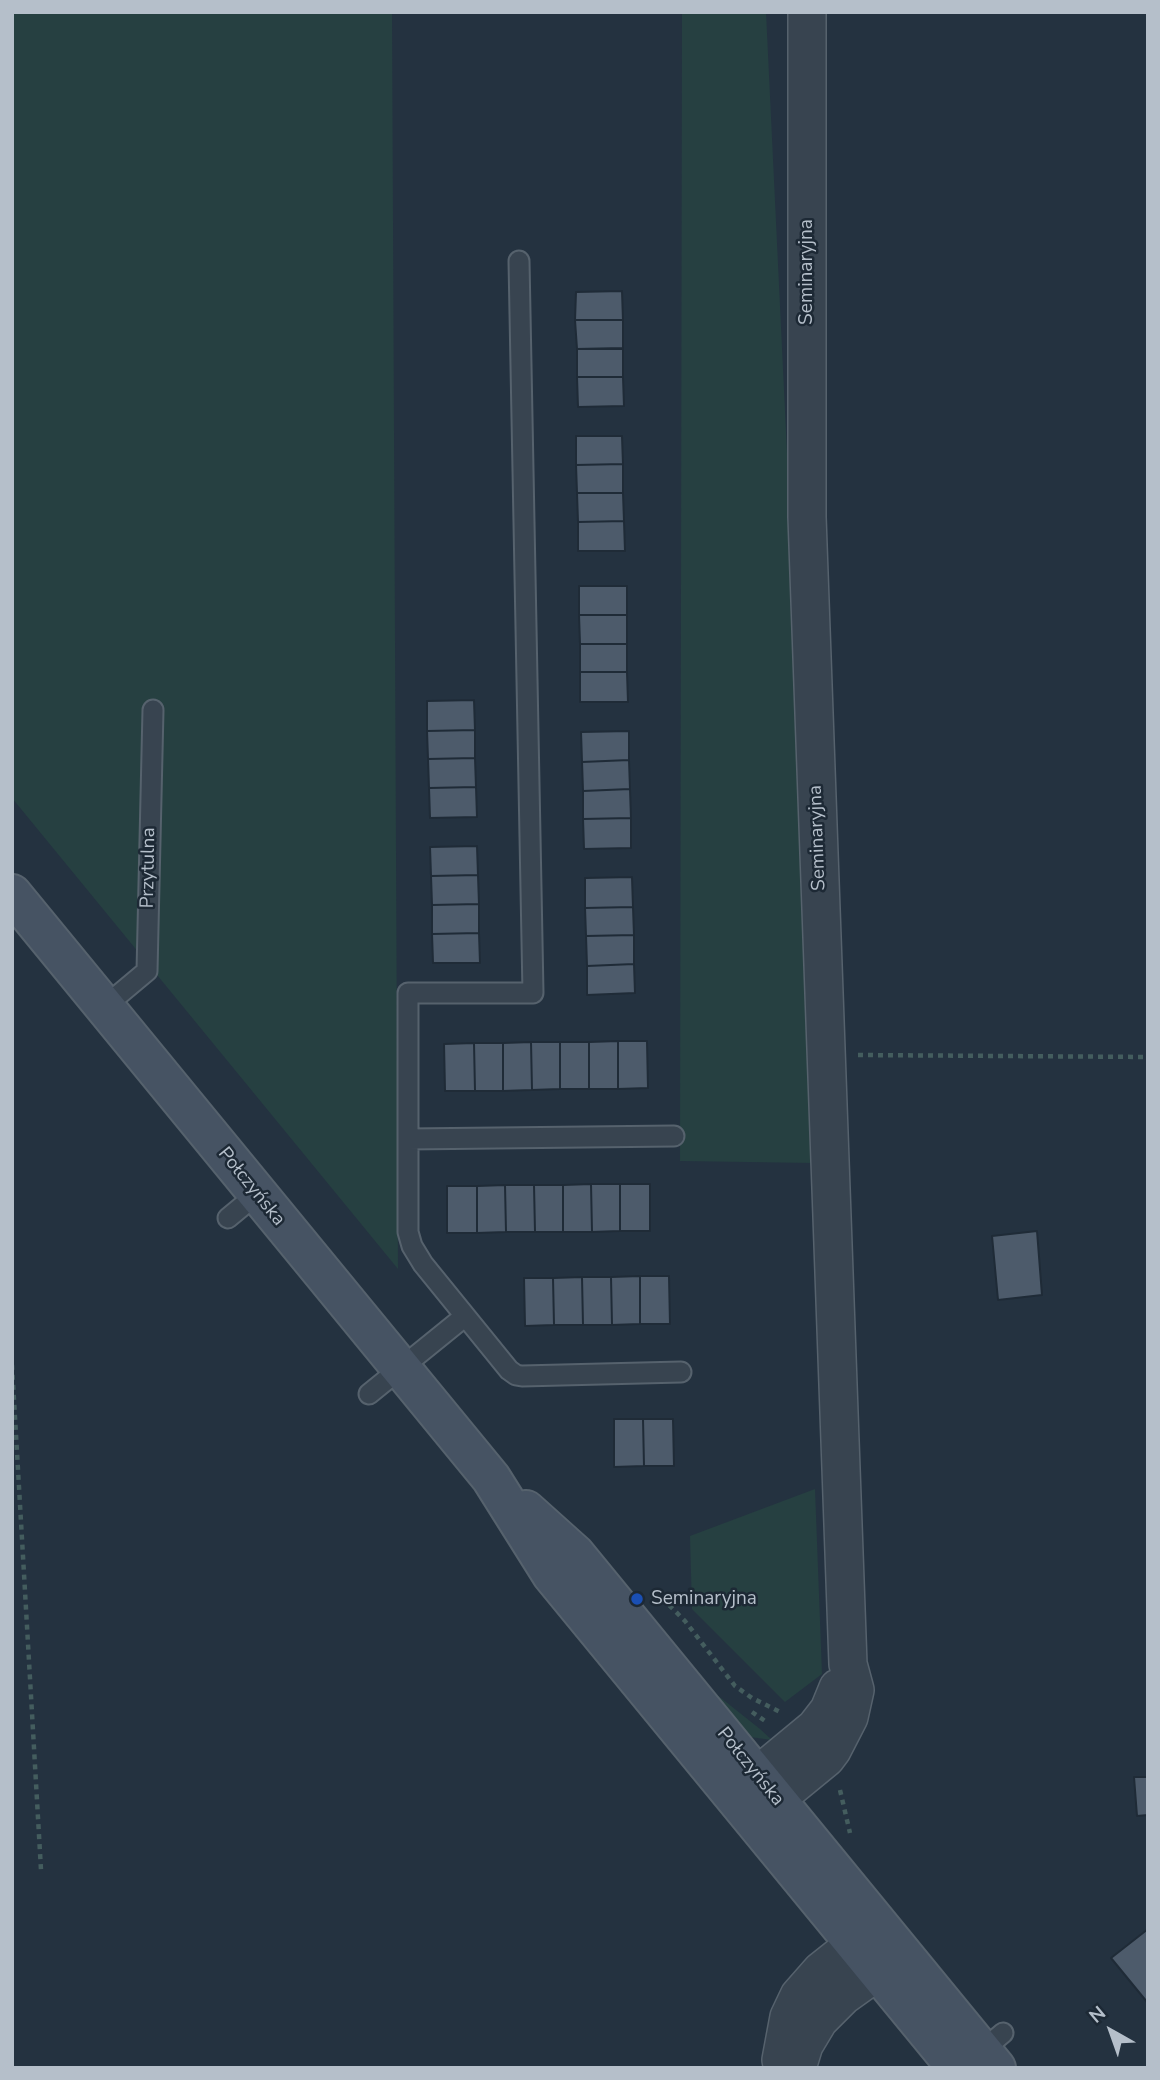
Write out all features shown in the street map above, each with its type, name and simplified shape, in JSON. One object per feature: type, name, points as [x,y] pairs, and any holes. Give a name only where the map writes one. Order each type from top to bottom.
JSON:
[{"type":"main road","name":"Połczyńska","points":[[12,894],[491,1478],[552,1575],[757,1793],[875,1952],[980,2057]]},
{"type":"street","name":"Seminaryjna","points":[[757,1793],[822,1719],[848,1664],[807,517],[807,12]]},
{"type":"street","points":[[783,2068],[781,2060],[789,2017],[799,1996],[821,1971],[875,1952]]},
{"type":"street","points":[[797,2068],[804,2045],[819,2020],[843,1996],[875,1952]]},
{"type":"lane","points":[[519,261],[533,993],[408,993],[410,1048],[407,1216],[412,1246],[423,1264],[464,1317],[516,1375],[681,1372]]},
{"type":"lane","name":"Przytulna","points":[[104,1007],[147,971],[153,710]]},
{"type":"lane","points":[[408,1139],[674,1136]]},
{"type":"lane","points":[[228,1218],[257,1194]]},
{"type":"lane","points":[[369,1394],[464,1317]]},
{"type":"path","points":[[826,1055],[1148,1057]]},
{"type":"path","points":[[12,1365],[41,1870]]},
{"type":"green space","points":[[12,12],[392,12],[398,1269],[12,798]]},
{"type":"green space","points":[[682,12],[766,12],[800,726],[815,1163],[680,1161]]},
{"type":"green space","points":[[815,1489],[822,1674],[785,1702],[692,1609],[690,1536]]},
{"type":"green space","points":[[692,1675],[760,1729],[772,1740],[750,1737]]},
{"type":"building","points":[[622,291],[623,320],[575,320],[576,292]]},
{"type":"building","points":[[575,320],[623,320],[623,348],[577,349]]},
{"type":"building","points":[[577,349],[623,349],[623,377],[577,377]]},
{"type":"building","points":[[577,377],[623,377],[624,406],[578,407]]},
{"type":"building","points":[[576,436],[622,436],[623,464],[576,465]]},
{"type":"building","points":[[623,464],[623,493],[577,493],[576,465]]},
{"type":"building","points":[[577,493],[623,493],[624,521],[578,522]]},
{"type":"building","points":[[624,521],[625,551],[578,551],[578,522]]},
{"type":"building","points":[[579,586],[627,586],[627,615],[579,615]]},
{"type":"building","points":[[579,615],[627,615],[627,644],[580,644]]},
{"type":"building","points":[[580,644],[627,644],[627,672],[580,672]]},
{"type":"building","points":[[580,672],[627,672],[628,702],[580,702]]},
{"type":"building","points":[[474,700],[475,730],[427,731],[427,701]]},
{"type":"building","points":[[475,730],[475,758],[428,759],[427,731]]},
{"type":"building","points":[[629,731],[629,760],[582,762],[581,732]]},
{"type":"building","points":[[475,758],[476,787],[429,788],[428,759]]},
{"type":"building","points":[[629,760],[630,789],[583,791],[582,762]]},
{"type":"building","points":[[476,787],[477,817],[430,818],[429,788]]},
{"type":"building","points":[[630,789],[631,818],[583,819],[583,791]]},
{"type":"building","points":[[631,818],[631,848],[584,849],[583,819]]},
{"type":"building","points":[[477,846],[478,875],[431,876],[430,847]]},
{"type":"building","points":[[478,875],[479,904],[432,905],[431,876]]},
{"type":"building","points":[[632,877],[633,907],[585,908],[585,878]]},
{"type":"building","points":[[479,904],[479,933],[432,934],[432,905]]},
{"type":"building","points":[[633,907],[634,935],[586,936],[585,908]]},
{"type":"building","points":[[479,933],[480,963],[433,963],[432,934]]},
{"type":"building","points":[[634,935],[634,964],[587,966],[586,936]]},
{"type":"building","points":[[634,964],[635,993],[587,995],[587,966]]},
{"type":"building","points":[[618,1041],[618,1089],[589,1089],[589,1042]]},
{"type":"building","points":[[618,1041],[647,1041],[648,1088],[618,1089]]},
{"type":"building","points":[[531,1042],[532,1090],[503,1091],[503,1043]]},
{"type":"building","points":[[531,1042],[560,1042],[560,1089],[532,1090]]},
{"type":"building","points":[[560,1042],[589,1042],[589,1089],[560,1089]]},
{"type":"building","points":[[474,1043],[475,1091],[445,1091],[444,1044]]},
{"type":"building","points":[[474,1043],[503,1043],[503,1091],[475,1091]]},
{"type":"building","points":[[591,1184],[620,1184],[620,1231],[592,1232]]},
{"type":"building","points":[[591,1184],[592,1232],[563,1232],[563,1185]]},
{"type":"building","points":[[620,1184],[650,1184],[650,1231],[620,1231]]},
{"type":"building","points":[[505,1185],[534,1185],[535,1232],[506,1232]]},
{"type":"building","points":[[505,1185],[506,1232],[477,1233],[477,1186]]},
{"type":"building","points":[[534,1185],[563,1185],[563,1232],[535,1232]]},
{"type":"building","points":[[447,1186],[477,1186],[477,1233],[447,1233]]},
{"type":"building","points":[[1037,1231],[1042,1295],[998,1300],[992,1236]]},
{"type":"building","points":[[640,1276],[640,1324],[612,1325],[611,1277]]},
{"type":"building","points":[[640,1276],[669,1276],[670,1324],[640,1324]]},
{"type":"building","points":[[582,1277],[611,1277],[612,1325],[583,1325]]},
{"type":"building","points":[[582,1277],[583,1325],[554,1325],[553,1278]]},
{"type":"building","points":[[524,1278],[553,1278],[554,1325],[525,1326]]},
{"type":"building","points":[[614,1419],[643,1419],[644,1466],[614,1467]]},
{"type":"building","points":[[643,1419],[673,1419],[674,1466],[644,1466]]},
{"type":"building","points":[[1134,1777],[1148,1777],[1148,1815],[1137,1816]]},
{"type":"building","points":[[1148,1929],[1148,2001],[1147,2002],[1111,1958]]},
{"type":"place","name":"Seminaryjna","points":[[637,1599]]}]
